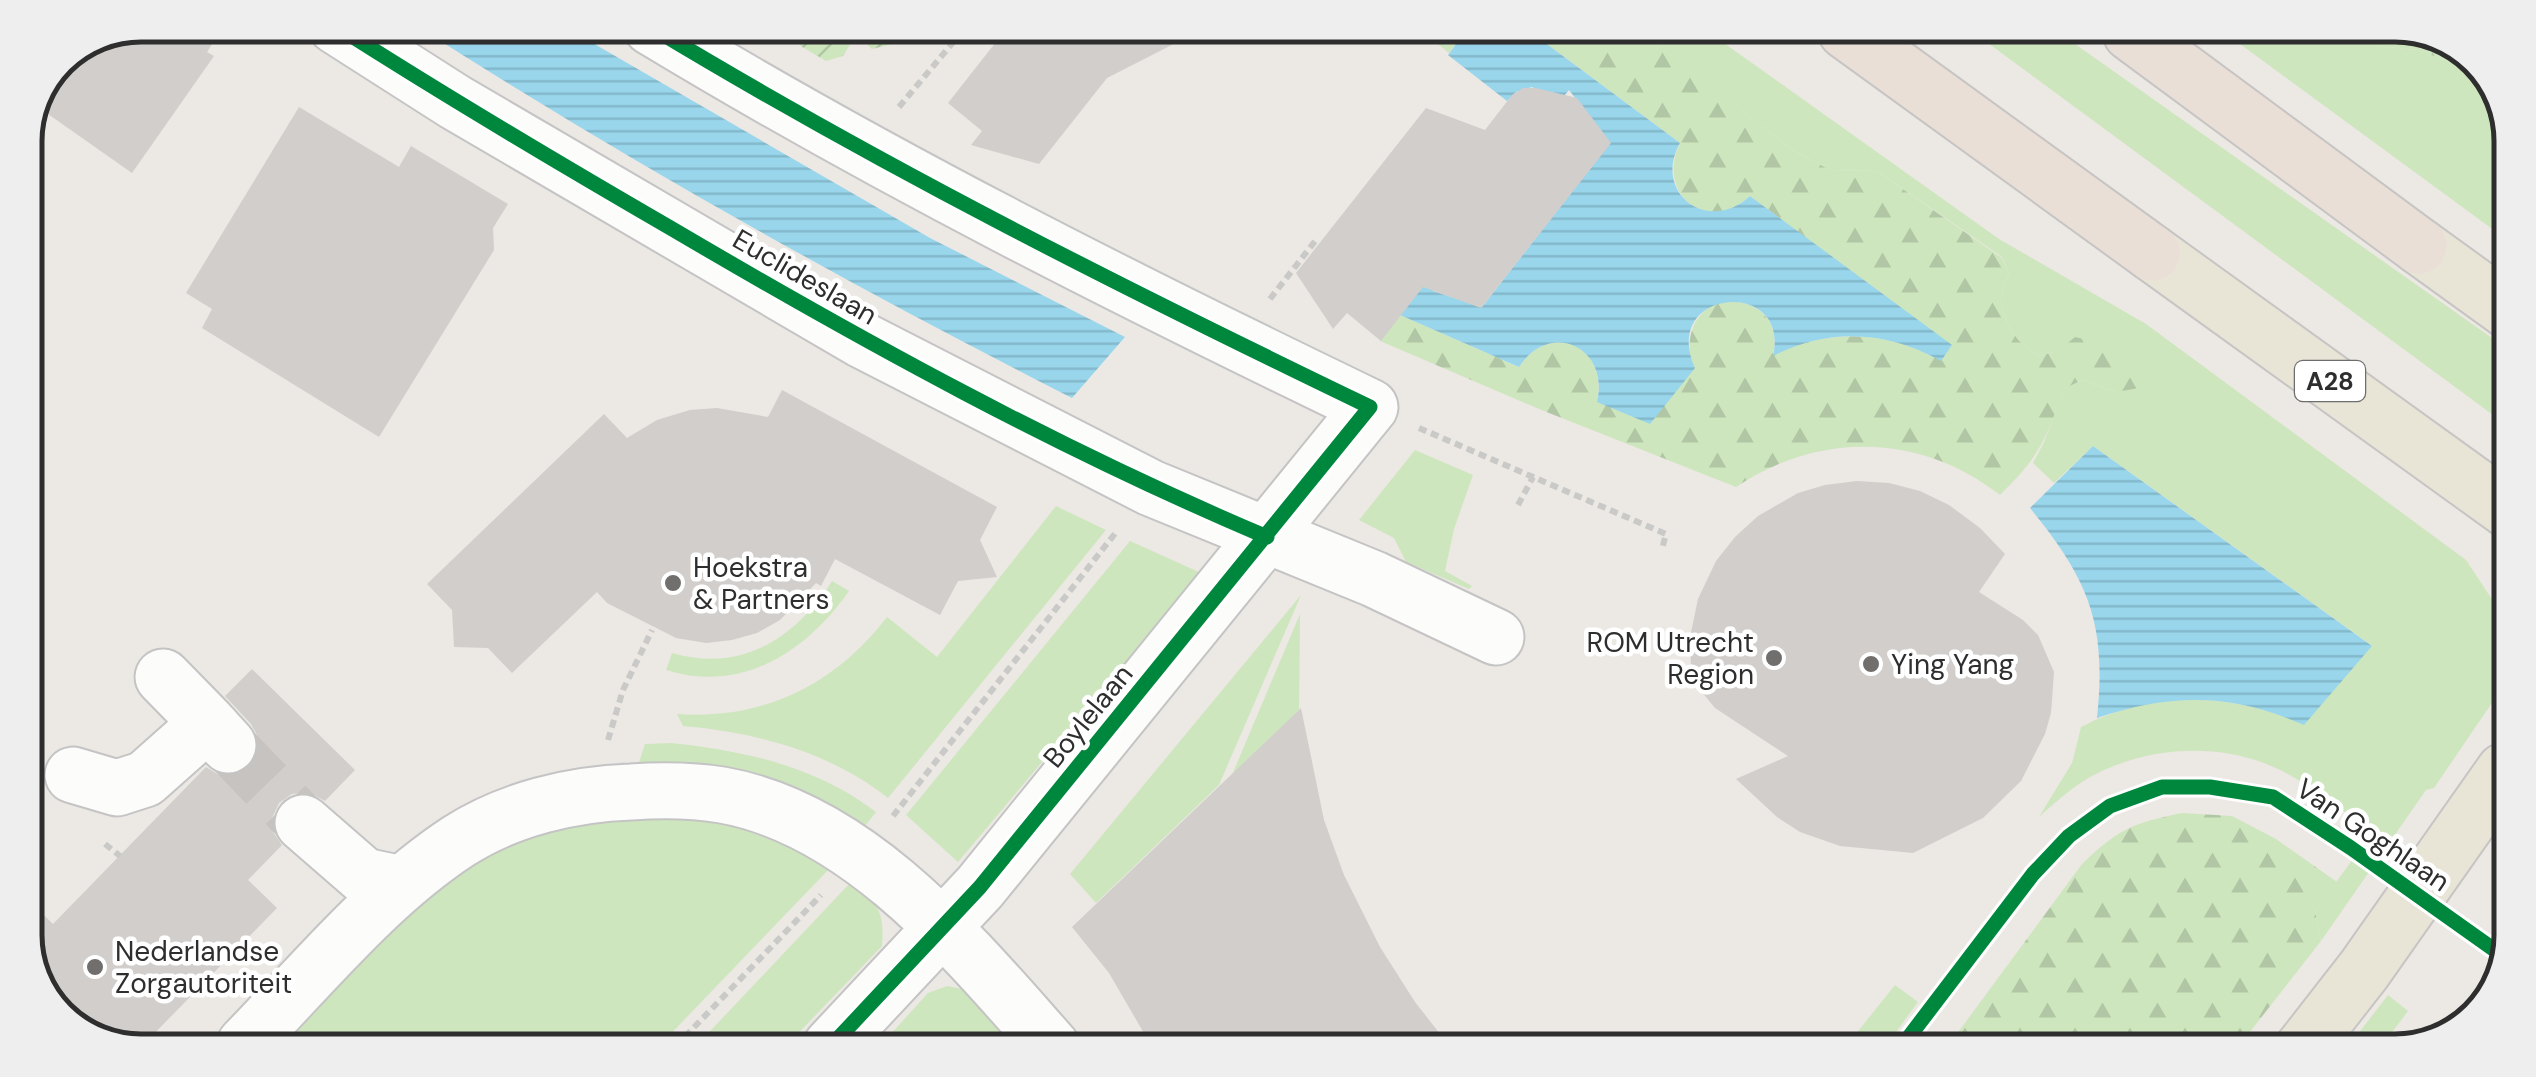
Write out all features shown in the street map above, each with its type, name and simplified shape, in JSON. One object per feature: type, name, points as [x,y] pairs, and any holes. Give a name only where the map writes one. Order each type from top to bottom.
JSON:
[{"type":"highway","name":"A28","points":[[1860,42],[2152,253]]},
{"type":"highway","points":[[2144,42],[2419,246]]},
{"type":"main road","points":[[2419,246],[2493,300]]},
{"type":"main road","name":"A28","points":[[2152,253],[2493,499]]},
{"type":"main road","points":[[2314,1034],[2494,785]]},
{"type":"street","name":"Euclideslaan","points":[[361,42],[455,102],[862,340],[1150,488],[1374,579],[1496,637]]},
{"type":"street","points":[[677,42],[867,154],[1105,279],[1370,407]]},
{"type":"street","name":"Boylelaan","points":[[841,1034],[944,927],[1370,407]]},
{"type":"street","points":[[72,774],[117,788],[145,780],[218,734],[163,677]]},
{"type":"street","points":[[255,1034],[402,884],[461,840],[530,808],[599,793],[657,790],[721,795],[770,808],[814,829],[858,857],[944,927],[1040,1034]]},
{"type":"street","points":[[304,823],[364,876],[402,884]]},
{"type":"path","points":[[867,154],[904,101],[953,42]]},
{"type":"path","points":[[1275,293],[1316,240]]},
{"type":"path","points":[[1370,407],[1666,534],[1662,548]]},
{"type":"path","points":[[1518,505],[1533,476]]},
{"type":"path","points":[[688,1034],[858,857],[1150,488]]},
{"type":"path","points":[[623,690],[652,630]]},
{"type":"green space","points":[[852,42],[843,56],[826,61],[799,45]]},
{"type":"green space","points":[[864,42],[897,42],[897,43],[872,49]]},
{"type":"green space","points":[[1435,42],[1457,42],[1449,53]]},
{"type":"green space","points":[[1544,42],[1655,42],[1794,151],[1830,170],[1877,171],[2002,258],[2009,273],[2002,294],[2004,315],[2012,332],[2032,352],[2039,356],[2058,351],[2075,337],[2104,345],[2128,358],[2142,373],[2139,388],[2116,392],[2082,380],[2064,389],[2040,447],[2000,495],[1937,460],[1904,450],[1870,447],[1801,456],[1736,487],[1380,341],[1400,315],[1519,367],[1546,345],[1575,346],[1594,366],[1597,402],[1690,357],[1692,332],[1701,314],[1717,304],[1751,306],[1766,316],[1774,332],[1773,354],[1815,340],[1857,336],[1899,343],[1940,360],[1951,346],[1750,196],[1717,212],[1690,204],[1674,178],[1680,143]]},
{"type":"green space","points":[[1654,42],[1722,42],[1999,239],[2146,324],[2466,560],[2494,602],[2494,700],[2321,941],[2315,911],[2372,833],[2282,771],[2237,755],[2164,753],[2094,775],[2039,817],[2072,763],[2081,727],[2136,706],[2192,700],[2248,706],[2304,724],[2371,645],[2093,446],[2054,483],[2033,463],[2064,389],[2082,380],[2116,392],[2058,351],[2039,356],[2018,339],[2002,306],[2009,273],[2002,257],[1877,171],[1830,170],[1794,151]]},
{"type":"green space","points":[[1987,42],[2072,42],[2493,339],[2493,415]]},
{"type":"green space","points":[[2237,42],[2380,42],[2377,46],[2418,50],[2460,67],[2477,87],[2492,122],[2493,230]]},
{"type":"green space","points":[[2379,42],[2414,44],[2456,64],[2418,50],[2376,46]]},
{"type":"green space","points":[[1415,450],[1473,475],[1454,529],[1445,571],[1472,586],[1469,589],[1406,562],[1394,538],[1359,520]]},
{"type":"green space","points":[[1056,506],[1106,530],[888,798],[842,768],[791,747],[737,733],[683,726],[677,714],[739,711],[795,693],[844,662],[887,617],[937,657]]},
{"type":"green space","points":[[1130,541],[1201,573],[958,862],[906,815]]},
{"type":"green space","points":[[832,581],[849,591],[813,632],[770,662],[746,672],[721,676],[666,670],[672,653],[721,658],[764,646],[801,620]]},
{"type":"green space","points":[[1301,595],[1219,785],[1096,903],[1070,874]]},
{"type":"green space","points":[[1300,614],[1299,710],[1232,775]]},
{"type":"green space","points":[[671,743],[779,763],[829,783],[876,812],[858,835],[637,769],[645,744]]},
{"type":"green space","points":[[623,810],[744,822],[832,866],[671,1034],[284,1034],[418,901],[511,840]]},
{"type":"green space","points":[[2182,813],[2232,816],[2276,839],[2337,882],[2315,911],[2321,941],[2248,1034],[1957,1034],[2082,864],[2127,829]]},
{"type":"green space","points":[[852,881],[868,896],[880,916],[882,946],[798,1034],[707,1034]]},
{"type":"green space","points":[[1895,985],[1918,1002],[1895,1034],[1856,1034]]},
{"type":"green space","points":[[947,986],[973,991],[1018,1034],[891,1034],[928,993]]},
{"type":"green space","points":[[2388,995],[2408,1011],[2391,1034],[2358,1034]]},
{"type":"water","points":[[443,42],[591,42],[930,238],[1125,337],[1072,398],[740,220]]},
{"type":"water","points":[[1457,42],[1544,42],[1680,143],[1673,161],[1673,178],[1689,203],[1702,210],[1717,211],[1734,207],[1750,196],[1952,345],[1941,361],[1900,343],[1858,336],[1815,340],[1773,356],[1773,331],[1763,313],[1747,304],[1727,302],[1709,308],[1695,321],[1689,341],[1695,368],[1650,424],[1597,402],[1599,383],[1595,367],[1575,346],[1561,342],[1546,344],[1519,367],[1400,315],[1435,271],[1433,291],[1482,307],[1610,143],[1569,90],[1560,101],[1532,87],[1516,92],[1507,101],[1448,55]]},
{"type":"water","points":[[2093,446],[2372,646],[2304,725],[2251,707],[2201,700],[2151,704],[2097,718],[2099,656],[2089,605],[2067,558],[2030,508]]},
{"type":"building","points":[[209,42],[212,44],[207,52],[214,56],[132,173],[47,113],[59,87],[87,59],[122,44]]},
{"type":"building","points":[[996,42],[1178,42],[1107,78],[1039,164],[971,145],[982,131],[948,103]]},
{"type":"building","points":[[1523,88],[1577,98],[1611,143],[1481,308],[1423,287],[1381,341],[1347,313],[1333,329],[1296,273],[1426,108],[1485,130],[1512,95]]},
{"type":"building","points":[[299,107],[399,167],[411,146],[508,204],[493,228],[494,250],[379,437],[202,328],[212,309],[186,293]]},
{"type":"building","points":[[782,390],[997,507],[980,540],[997,577],[958,581],[940,615],[835,559],[821,586],[816,583],[780,620],[757,633],[732,640],[706,643],[676,638],[607,603],[597,592],[512,673],[488,648],[454,647],[452,610],[427,584],[604,414],[627,438],[657,420],[690,410],[717,408],[768,417]]},
{"type":"building","name":"Ying Yang","points":[[1857,481],[1889,483],[1920,491],[1949,505],[1980,528],[2005,554],[1979,592],[2023,620],[2038,635],[2054,672],[2045,734],[2021,781],[1983,818],[1913,853],[1840,846],[1800,832],[1777,817],[1736,779],[1788,756],[1715,708],[1697,686],[1691,667],[1690,637],[1698,599],[1716,561],[1735,537],[1758,516],[1798,493]]},
{"type":"building","points":[[252,669],[355,770],[325,801],[308,792],[292,794],[279,803],[272,818],[273,832],[282,845],[248,880],[277,908],[154,1034],[122,1033],[104,1027],[81,1014],[56,985],[46,961],[43,914],[53,924],[206,767],[219,775],[234,776],[250,767],[258,754],[258,737],[225,696]]},
{"type":"building","points":[[1301,708],[1324,820],[1344,875],[1380,947],[1440,1034],[1144,1034],[1109,973],[1072,927]]},
{"type":"tunnel","points":[[228,745],[303,823]]},
{"type":"cycle path","points":[[362,42],[589,180],[892,354],[1114,468],[1267,537]]},
{"type":"cycle path","points":[[676,42],[1006,226],[1370,407],[980,887],[842,1034]]},
{"type":"cycle path","name":"Van Goghlaan","points":[[1911,1034],[2033,874],[2069,836],[2110,806],[2162,787],[2210,787],[2273,797],[2493,949]]},
{"type":"place","name":"Hoekstra & Partners","points":[[673,583]]},
{"type":"place","name":"ROM Utrecht Region","points":[[1774,658]]},
{"type":"place","name":"Ying Yang","points":[[1871,664]]},
{"type":"place","name":"Nederlandse Zorgautoriteit","points":[[95,967]]}]
